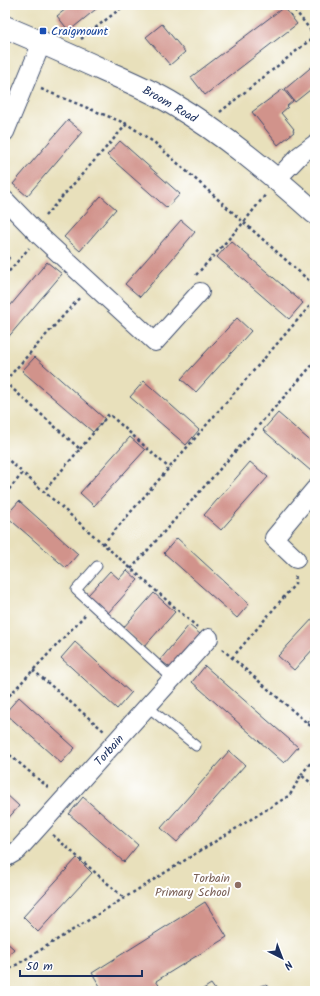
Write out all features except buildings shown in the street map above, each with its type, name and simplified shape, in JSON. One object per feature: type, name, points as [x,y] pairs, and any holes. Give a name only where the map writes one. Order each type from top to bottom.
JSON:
[{"type":"street","name":"Broom Road","points":[[5,27],[144,88],[172,103],[206,124],[277,179],[315,213]]},
{"type":"street","points":[[5,132],[42,42]]},
{"type":"street","points":[[277,179],[300,155],[315,144]]},
{"type":"street","points":[[5,200],[37,232],[155,342],[200,292]]},
{"type":"street","points":[[296,559],[274,538],[315,489]]},
{"type":"street","name":"Torbain","points":[[5,858],[17,851],[209,638]]},
{"type":"lane","points":[[98,566],[76,590],[173,678]]},
{"type":"lane","points":[[148,707],[196,746]]},
{"type":"path","points":[[64,52],[125,5]]},
{"type":"path","points":[[206,124],[315,36],[290,5]]},
{"type":"path","points":[[25,83],[127,124],[155,143],[315,286]]},
{"type":"path","points":[[5,276],[37,232],[127,124]]},
{"type":"path","points":[[200,292],[195,277],[244,222],[277,179]]},
{"type":"path","points":[[80,449],[5,381],[92,284]]},
{"type":"path","points":[[103,544],[315,300]]},
{"type":"path","points":[[131,569],[315,362]]},
{"type":"path","points":[[44,491],[109,414],[169,468]]},
{"type":"path","points":[[5,457],[315,730]]},
{"type":"path","points":[[5,494],[23,473]]},
{"type":"path","points":[[232,658],[295,584],[296,559]]},
{"type":"path","points":[[5,700],[94,606]]},
{"type":"path","points":[[33,670],[116,742]]},
{"type":"path","points":[[307,723],[315,714]]},
{"type":"path","points":[[5,751],[63,800]]},
{"type":"path","points":[[5,972],[290,795],[301,774],[315,757]]},
{"type":"path","points":[[301,774],[315,786]]},
{"type":"path","points":[[41,825],[124,898]]},
{"type":"place","name":"Craigmount","points":[[43,31]]},
{"type":"place","name":"Torbain Primary School","points":[[238,885]]}]
